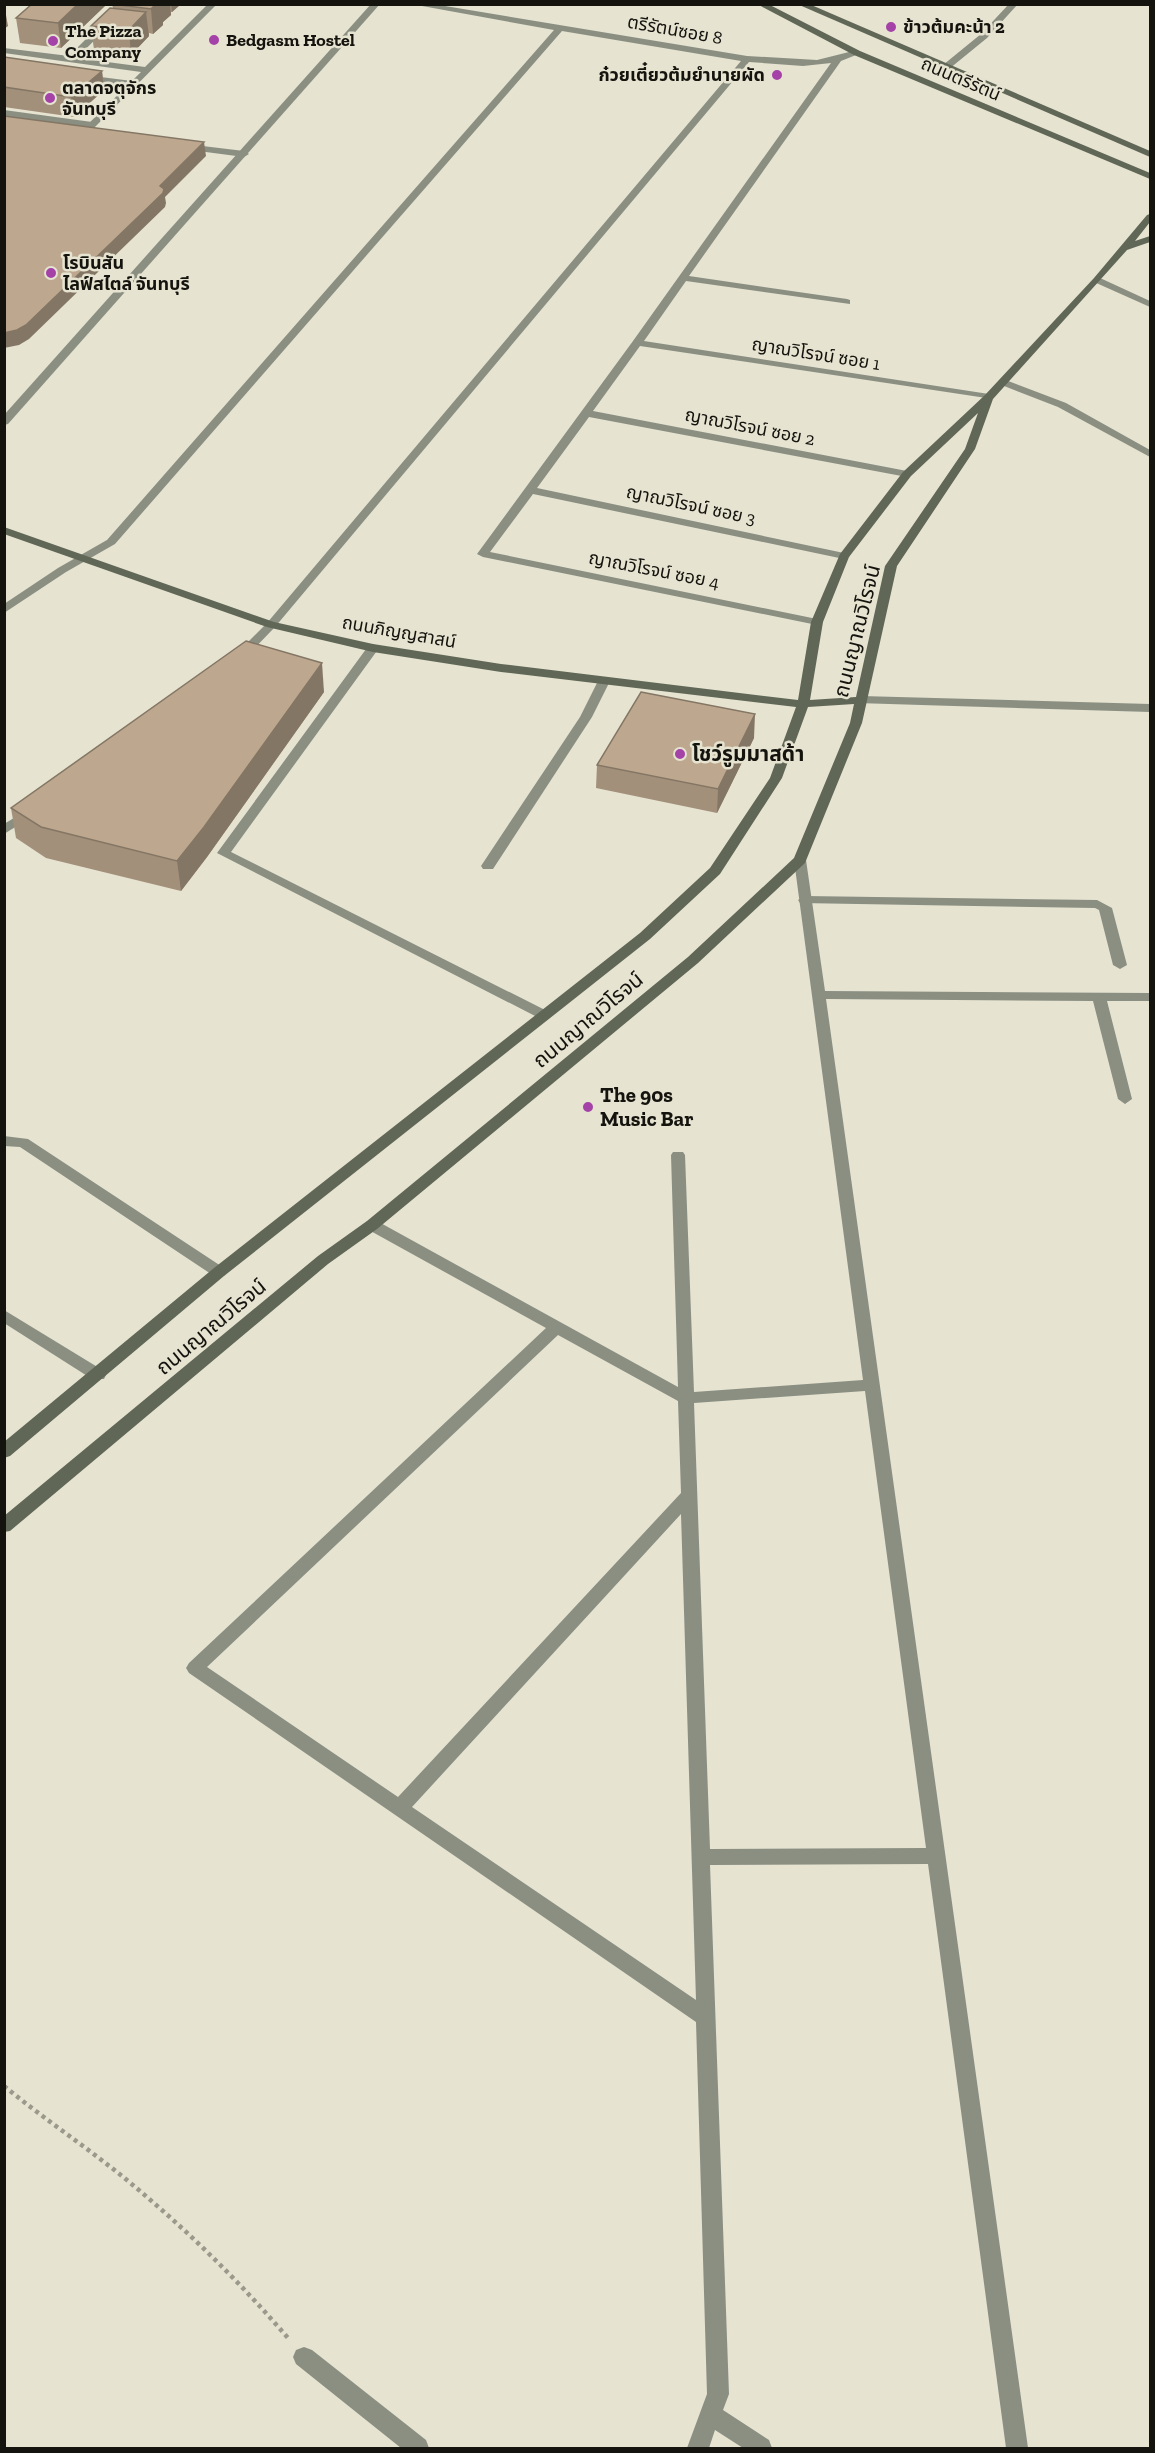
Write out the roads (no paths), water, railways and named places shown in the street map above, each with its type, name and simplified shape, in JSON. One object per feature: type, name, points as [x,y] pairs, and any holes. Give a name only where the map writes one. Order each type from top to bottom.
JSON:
[{"type":"main road","name":"ถนนตรีรัตน์","points":[[761,4],[858,53],[1150,176]]},
{"type":"main road","name":"ถนนตรีรัตน์","points":[[801,4],[1150,154]]},
{"type":"main road","name":"ถนนญาณวิโรจน์","points":[[4,1452],[219,1272],[645,936],[715,871],[776,778],[803,704],[818,622],[844,556],[908,474],[989,397],[1097,280],[1150,217]]},
{"type":"main road","points":[[1124,248],[1150,239]]},
{"type":"main road","name":"ถนนญาณวิโรจน์","points":[[4,1526],[323,1260],[372,1225],[693,960],[800,860],[856,723],[891,566],[970,449],[989,397]]},
{"type":"main road","name":"ถนนภิญญสาสน์","points":[[4,531],[271,625],[373,648],[604,681],[803,704],[861,700]]},
{"type":"street","points":[[71,59],[126,4]]},
{"type":"street","points":[[4,123],[84,133],[94,130],[132,84],[213,4]]},
{"type":"street","points":[[4,422],[376,4]]},
{"type":"street","name":"ตรีรัตน์ซอย 8","points":[[416,4],[747,59],[789,63],[837,62],[858,53]]},
{"type":"street","points":[[946,67],[984,36],[1014,4]]},
{"type":"street","points":[[4,610],[82,558],[111,542],[561,27]]},
{"type":"street","points":[[4,50],[148,69]]},
{"type":"street","points":[[231,665],[271,625],[747,59]]},
{"type":"street","points":[[531,490],[837,62]]},
{"type":"street","points":[[76,77],[132,84]]},
{"type":"street","points":[[4,113],[94,130]]},
{"type":"street","points":[[176,145],[244,154]]},
{"type":"street","points":[[683,278],[847,302]]},
{"type":"street","points":[[1097,280],[1150,304]]},
{"type":"street","name":"ญาณวิโรจน์ ซอย 1","points":[[637,343],[989,397]]},
{"type":"street","points":[[1003,382],[1062,405],[1150,454]]},
{"type":"street","name":"ญาณวิโรจน์ ซอย 2","points":[[585,413],[908,474]]},
{"type":"street","name":"ญาณวิโรจน์ ซอย 4","points":[[531,490],[483,554],[818,622]]},
{"type":"street","name":"ญาณวิโรจน์ ซอย 3","points":[[531,490],[844,556]]},
{"type":"street","points":[[373,648],[224,853],[544,1015]]},
{"type":"street","points":[[488,866],[586,717],[604,681]]},
{"type":"street","points":[[861,700],[1150,708]]},
{"type":"street","points":[[4,830],[42,804]]},
{"type":"street","points":[[800,860],[870,1386],[1017,2448]]},
{"type":"street","points":[[805,900],[1097,904],[1105,908],[1120,965]]},
{"type":"street","points":[[818,994],[1150,997]]},
{"type":"street","points":[[1099,997],[1125,1100]]},
{"type":"street","points":[[4,1141],[23,1142],[219,1272]]},
{"type":"street","points":[[678,1155],[718,2394],[698,2448]]},
{"type":"street","points":[[372,1225],[685,1398],[870,1386]]},
{"type":"street","points":[[4,1315],[98,1375]]},
{"type":"street","points":[[556,1327],[195,1668],[705,2017]]},
{"type":"street","points":[[400,1807],[688,1496]]},
{"type":"street","points":[[700,1857],[935,1856]]},
{"type":"street","points":[[304,2357],[418,2448]]},
{"type":"street","points":[[710,2414],[761,2448]]},
{"type":"place","name":"ข้าวต้มคะน้า 2","points":[[891,27]]},
{"type":"place","name":"Bedgasm Hostel","points":[[214,40]]},
{"type":"place","name":"The Pizza Company","points":[[53,41]]},
{"type":"place","name":"ก๋วยเตี๋ยวต้มยำนายผัด","points":[[777,75]]},
{"type":"place","name":"ตลาดจตุจักร จันทบุรี","points":[[50,98]]},
{"type":"place","name":"โรบินสัน ไลฟ์สไตล์ จันทบุรี","points":[[51,273]]},
{"type":"place","name":"โชว์รูมมาสด้า","points":[[680,754]]},
{"type":"place","name":"The 90s Music Bar","points":[[588,1107]]}]
